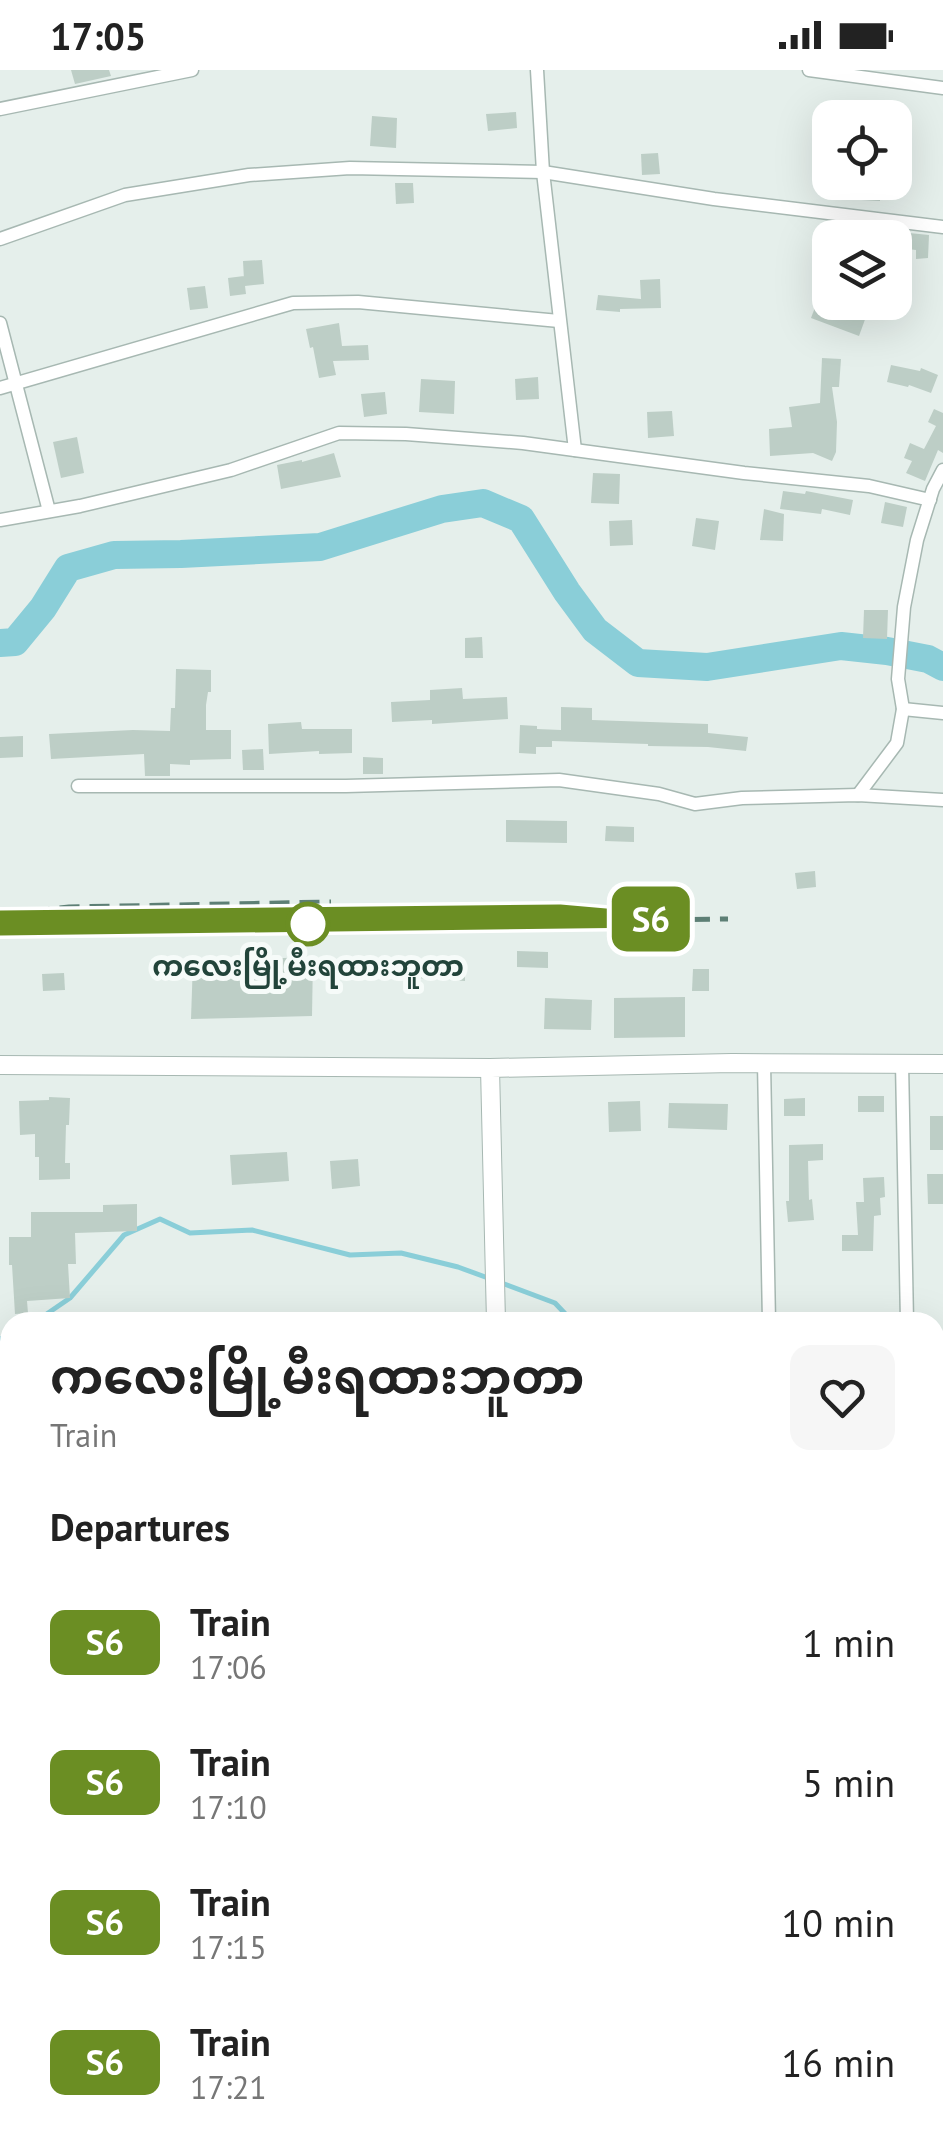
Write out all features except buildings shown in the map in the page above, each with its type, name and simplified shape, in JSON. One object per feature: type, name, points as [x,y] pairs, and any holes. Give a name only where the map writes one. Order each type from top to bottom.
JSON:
[{"type":"street","points":[[0,109],[192,70]]},
{"type":"street","points":[[537,70],[543,172],[575,450]]},
{"type":"street","points":[[810,70],[943,88]]},
{"type":"street","points":[[0,239],[125,195],[248,175],[350,168],[543,172],[714,199],[943,227]]},
{"type":"street","points":[[0,388],[293,303],[358,302],[559,321]]},
{"type":"street","points":[[0,323],[49,511]]},
{"type":"street","points":[[0,520],[231,470],[339,433],[464,438],[575,450],[744,474],[869,486],[930,500]]},
{"type":"street","points":[[858,795],[897,744],[902,710],[898,678],[902,628],[917,540],[943,470]]},
{"type":"street","points":[[902,710],[943,714]]},
{"type":"street","points":[[78,786],[346,786],[559,780],[659,794],[696,804],[742,798],[858,795],[943,800]]},
{"type":"street","points":[[764,1063],[768,1312]]},
{"type":"street","points":[[902,1063],[907,1312]]},
{"type":"street","points":[[0,1065],[490,1068],[943,1064]]},
{"type":"street","points":[[490,1068],[496,1312]]},
{"type":"waterway","points":[[0,643],[15,642],[68,568],[114,555],[320,547],[442,509],[483,503],[521,519],[595,630],[638,663],[707,667],[841,646],[928,659],[943,667]]},
{"type":"waterway","points":[[50,1312],[70,1298],[124,1235],[160,1219],[190,1233],[252,1230],[350,1255],[401,1253],[488,1278]]},
{"type":"waterway","points":[[499,1282],[555,1303],[564,1312]]},
{"type":"railway","points":[[0,915],[69,907],[331,902]]},
{"type":"railway","points":[[0,927],[728,919]]},
{"type":"train","name":"S6","points":[[0,918],[560,912],[651,920],[0,928]]},
{"type":"place","name":"ကလေးမြို့မီးရထားဘူတာ","points":[[308,924]]}]
